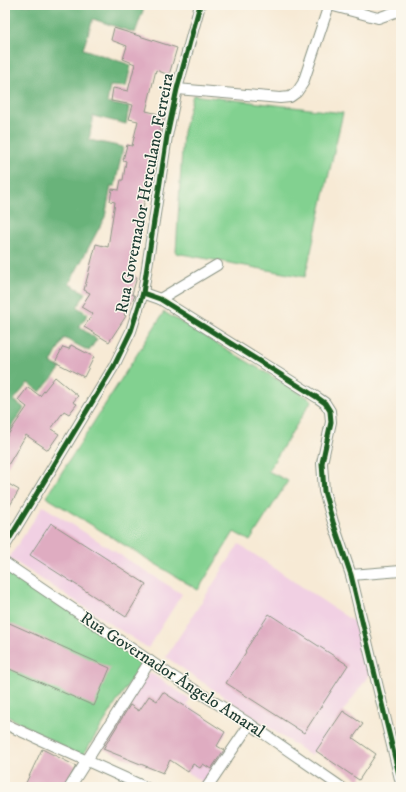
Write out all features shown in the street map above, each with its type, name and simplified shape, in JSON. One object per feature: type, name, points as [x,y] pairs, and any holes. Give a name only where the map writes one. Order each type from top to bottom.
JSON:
[{"type":"street","name":"Rua Governador Herculano Ferreira","points":[[5,546],[114,366],[131,331],[142,293],[167,136],[177,89],[200,5]]},
{"type":"street","points":[[177,89],[269,98],[290,97],[297,92],[302,83],[329,5],[378,18],[401,10]]},
{"type":"street","points":[[160,299],[217,265]]},
{"type":"street","points":[[142,293],[160,299],[326,403],[330,411],[331,422],[322,463],[324,491],[351,575],[401,783]]},
{"type":"street","name":"Rua Governador Ângelo Amaral","points":[[5,563],[169,674],[250,724],[341,787]]},
{"type":"street","points":[[351,575],[401,571]]},
{"type":"street","points":[[70,787],[150,661]]},
{"type":"street","points":[[5,724],[145,787]]},
{"type":"street","points":[[207,787],[250,724]]},
{"type":"shaded area","points":[[43,506],[182,594],[148,648],[9,558]]},
{"type":"shaded area","points":[[239,544],[360,626],[370,674],[311,756],[166,657]]},
{"type":"shaded area","points":[[149,672],[190,699],[187,705],[227,731],[218,745],[226,751],[205,784],[115,725]]},
{"type":"green space","points":[[5,5],[145,5],[135,33],[93,19],[83,49],[131,65],[126,87],[110,86],[107,103],[129,107],[126,124],[93,116],[89,140],[123,147],[115,186],[111,186],[105,217],[69,284],[86,293],[77,307],[88,314],[79,327],[97,339],[89,351],[64,338],[51,363],[61,368],[40,392],[28,383],[14,400],[24,408],[11,427],[18,431],[14,439],[5,433]]},
{"type":"green space","points":[[193,95],[343,113],[305,277],[176,253],[183,132]]},
{"type":"green space","points":[[164,312],[312,400],[268,471],[288,481],[250,541],[234,532],[198,590],[46,497]]},
{"type":"green space","points":[[5,569],[144,659],[82,757],[5,715]]},
{"type":"building","points":[[114,28],[177,48],[169,75],[156,70],[146,111],[163,115],[154,158],[149,157],[146,178],[148,178],[141,221],[143,222],[141,235],[137,234],[131,259],[133,260],[129,274],[137,277],[132,294],[135,296],[124,315],[126,316],[109,342],[84,327],[93,314],[81,307],[90,293],[84,290],[96,244],[108,247],[115,202],[110,201],[112,189],[119,190],[121,180],[123,180],[126,161],[123,160],[127,145],[132,146],[138,121],[129,119],[133,105],[111,101],[113,88],[128,91],[135,64],[123,59],[127,46],[111,40]]},
{"type":"building","points":[[71,345],[94,357],[84,377],[55,362],[63,347],[69,349]]},
{"type":"building","points":[[55,377],[78,396],[73,402],[77,404],[69,414],[64,411],[51,429],[59,434],[48,450],[26,435],[5,470],[5,439],[27,407],[18,400],[28,387],[40,396]]},
{"type":"building","points":[[5,482],[19,490],[5,514]]},
{"type":"building","points":[[51,523],[146,584],[126,617],[30,555]]},
{"type":"building","points":[[269,614],[348,665],[304,733],[226,683]]},
{"type":"building","points":[[5,621],[110,668],[94,706],[5,667]]},
{"type":"building","points":[[163,692],[225,732],[217,746],[224,750],[211,769],[203,764],[200,768],[193,764],[188,772],[170,760],[163,773],[103,749],[130,705],[139,711],[149,696],[157,701]]},
{"type":"building","points":[[343,711],[363,724],[353,738],[376,754],[359,780],[316,751]]},
{"type":"building","points":[[42,749],[76,766],[64,787],[24,787]]},
{"type":"cycle path","points":[[5,546],[114,366],[131,331],[143,293],[167,136],[177,89],[200,5]]},
{"type":"cycle path","points":[[143,293],[160,299],[318,398],[325,403],[330,411],[331,422],[322,463],[324,491],[351,575],[401,783]]}]
